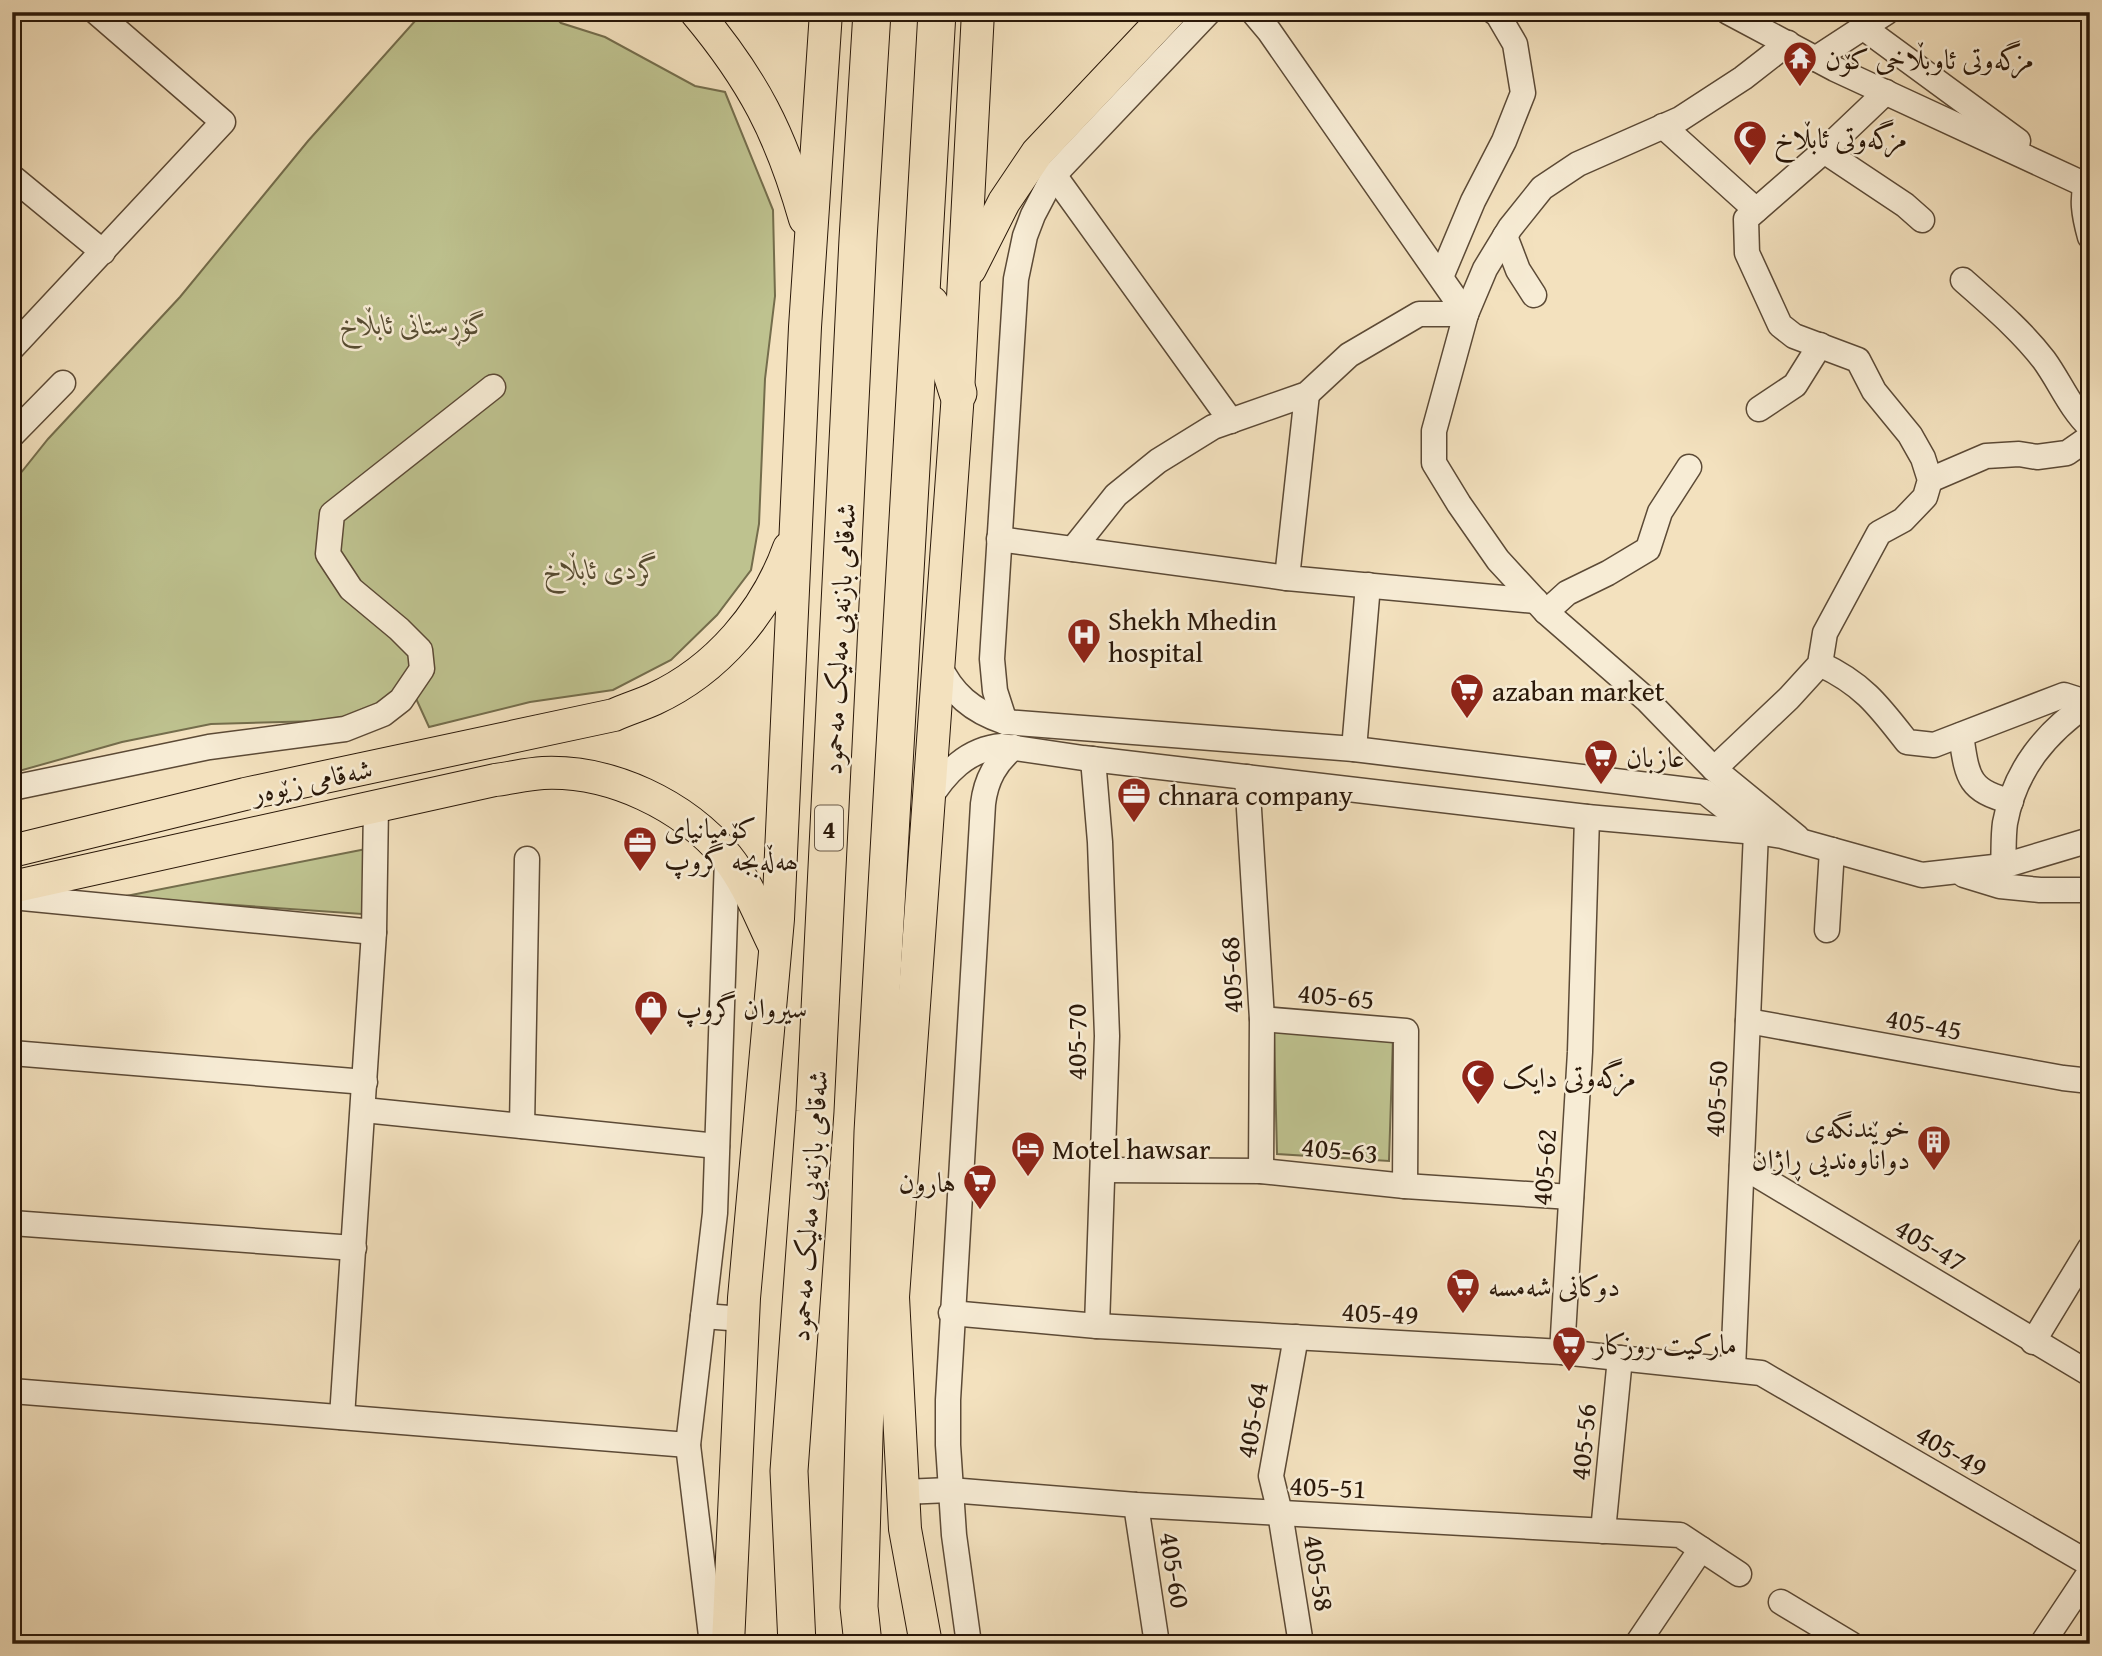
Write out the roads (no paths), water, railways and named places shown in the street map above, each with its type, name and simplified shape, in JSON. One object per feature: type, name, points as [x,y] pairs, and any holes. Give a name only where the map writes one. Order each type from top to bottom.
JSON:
[{"type":"highway","name":"شەقامی بازنەیی مەلیک مەحمود","points":[[797,1644],[789,1471],[815,1111],[858,239],[872,12]]},
{"type":"highway","points":[[863,1644],[859,1607],[873,1132],[937,12]]},
{"type":"highway","points":[[923,282],[958,393]]},
{"type":"highway","points":[[866,1355],[893,1297]]},
{"type":"main road","points":[[696,12],[726,48],[754,90],[777,135],[795,182],[811,241]]},
{"type":"main road","points":[[728,1644],[743,1320],[775,948],[811,241],[826,12]]},
{"type":"main road","points":[[926,1644],[905,1529],[893,1297],[958,393],[978,12]]},
{"type":"main road","points":[[964,279],[1004,202],[1037,153],[1170,12]]},
{"type":"main road","name":"شەقامی زێوەر","points":[[12,851],[245,794],[614,715],[666,692],[695,674],[730,645],[759,610],[781,570],[797,527]]},
{"type":"main road","name":"شەقامی زێوەر","points":[[12,887],[495,780],[545,773],[584,776],[616,783],[649,796],[680,814],[708,838],[740,877],[775,948]]},
{"type":"main road","points":[[225,841],[245,794]]},
{"type":"street","points":[[12,348],[223,122],[96,12]]},
{"type":"street","points":[[1005,722],[992,676],[1017,268],[1025,236],[1054,175],[1209,12]]},
{"type":"street","points":[[1253,12],[1269,31],[1466,314]]},
{"type":"street","points":[[1441,277],[1473,201],[1504,141],[1523,93],[1515,44],[1494,12]]},
{"type":"street","points":[[1815,59],[1887,12]]},
{"type":"street","points":[[1734,14],[1815,59],[2088,184],[2085,218],[2090,237]]},
{"type":"street","points":[[1864,28],[2061,173]]},
{"type":"street","points":[[1788,43],[1744,78],[1680,119],[1578,164],[1542,188],[1505,236],[1485,269],[1466,314],[1434,431],[1434,463],[1497,560],[1541,607],[1647,700],[1714,769],[1803,842]]},
{"type":"street","points":[[1714,769],[1789,698],[1820,663],[1825,633],[1879,533],[1903,520],[1924,497],[1930,480],[1923,458],[1910,435],[1874,391],[1858,359],[1794,336],[1780,325],[1747,253],[1746,219],[1886,92]]},
{"type":"street","points":[[1663,126],[1756,210]]},
{"type":"street","points":[[1824,151],[1905,205],[1922,220]]},
{"type":"street","points":[[1054,175],[1231,421]]},
{"type":"street","points":[[12,177],[103,252]]},
{"type":"street","points":[[1505,236],[1518,270],[1534,295]]},
{"type":"street","points":[[1930,480],[1986,456],[2019,454],[2037,457],[2067,453],[2089,428],[2043,359],[2005,318],[1963,280]]},
{"type":"street","points":[[1073,549],[1116,495],[1158,461],[1213,427],[1307,394],[1349,355],[1419,314],[1466,314]]},
{"type":"street","points":[[1759,409],[1795,385],[1820,345]]},
{"type":"street","points":[[12,435],[63,383]]},
{"type":"street","points":[[12,788],[209,747],[345,729],[383,714],[401,700],[422,668],[420,650],[351,589],[328,554],[332,514],[493,387]]},
{"type":"street","points":[[1287,578],[1307,394]]},
{"type":"street","points":[[999,539],[1287,578],[1368,585],[1541,607],[1648,549],[1660,512],[1689,467]]},
{"type":"street","points":[[1354,749],[1368,585]]},
{"type":"street","points":[[938,663],[944,677],[964,701],[1005,722],[1354,749],[1706,792],[1756,832]]},
{"type":"street","points":[[1820,663],[1842,674],[1873,698],[1907,742],[1934,745],[2064,695],[2089,704]]},
{"type":"street","points":[[2003,866],[2005,825],[2011,801],[2024,770],[2044,739],[2089,704]]},
{"type":"street","points":[[1961,734],[1965,759],[1974,785],[1993,797],[2011,801]]},
{"type":"street","points":[[928,802],[945,777],[967,757],[990,747],[1014,747],[1093,759],[1587,817],[1756,832],[1803,842],[1922,875],[2003,866],[2090,840]]},
{"type":"street","points":[[970,1644],[958,1568],[950,1490],[948,1400],[951,1313],[983,803],[992,772],[998,762],[1014,747]]},
{"type":"street","name":"405-70","points":[[1093,759],[1100,842],[1107,1036],[1097,1326]]},
{"type":"street","name":"405-68","points":[[1247,777],[1262,1019],[1261,1171]]},
{"type":"street","points":[[342,1417],[374,932],[376,806]]},
{"type":"street","name":"405-62","points":[[1562,1352],[1580,1052],[1587,817]]},
{"type":"street","name":"405-50","points":[[1733,1369],[1756,832]]},
{"type":"street","points":[[1826,930],[1832,850]]},
{"type":"street","points":[[712,1644],[688,1445],[715,1213],[727,858]]},
{"type":"street","points":[[522,1126],[527,859]]},
{"type":"street","points":[[1953,872],[2000,886],[2040,890],[2090,890]]},
{"type":"street","points":[[12,897],[374,932]]},
{"type":"street","name":"405-65","points":[[1262,1019],[1406,1031],[1405,1186]]},
{"type":"street","name":"405-45","points":[[1748,1021],[2063,1078],[2090,1080]]},
{"type":"street","points":[[12,1053],[365,1082]]},
{"type":"street","points":[[364,1110],[717,1146]]},
{"type":"street","name":"405-47","points":[[1742,1166],[2090,1374]]},
{"type":"street","name":"405-63","points":[[1103,1170],[1261,1171],[1405,1186],[1571,1197]]},
{"type":"street","points":[[12,1223],[354,1248]]},
{"type":"street","points":[[2033,1342],[2090,1248]]},
{"type":"street","name":"405-49","points":[[951,1313],[1097,1326],[1562,1352],[1761,1373],[2090,1564]]},
{"type":"street","points":[[703,1316],[743,1320]]},
{"type":"street","name":"405-64","points":[[1280,1513],[1271,1476],[1296,1337]]},
{"type":"street","name":"405-56","points":[[1603,1531],[1620,1358]]},
{"type":"street","points":[[12,1391],[688,1445]]},
{"type":"street","name":"405-51","points":[[903,1492],[950,1490],[1136,1505],[1680,1535],[1739,1574]]},
{"type":"street","name":"405-60","points":[[1136,1505],[1157,1644]]},
{"type":"street","name":"405-58","points":[[1280,1513],[1301,1644]]},
{"type":"street","points":[[1637,1644],[1701,1549]]},
{"type":"street","points":[[2042,1644],[2090,1572]]},
{"type":"street","points":[[1781,1602],[1841,1642]]},
{"type":"place","name":"مزگەوتی ئاوبڵاخی کۆن","points":[[1800,88]]},
{"type":"place","name":"مزگەوتی ئابڵاخ","points":[[1750,167]]},
{"type":"place","name":"Shekh Mhedin hospital","points":[[1084,665]]},
{"type":"place","name":"azaban market","points":[[1467,720]]},
{"type":"place","name":"عازبان","points":[[1601,786]]},
{"type":"place","name":"chnara company","points":[[1134,824]]},
{"type":"place","name":"کۆمپانیای ھەڵەبجە گروپ","points":[[640,873]]},
{"type":"place","name":"سیروان گروپ","points":[[651,1037]]},
{"type":"place","name":"مزگەوتی دایک","points":[[1478,1106]]},
{"type":"place","name":"خوێندنگەی دواناوەندیی ڕاژان","points":[[1934,1172]]},
{"type":"place","name":"Motel hawsar","points":[[1028,1178]]},
{"type":"place","name":"هارون","points":[[980,1211]]},
{"type":"place","name":"دوکانی شەمسە","points":[[1463,1315]]},
{"type":"place","name":"ماركيت روزكار","points":[[1569,1373]]},
{"type":"park label","name":"گۆڕستانی ئابڵاخ","points":[[414,323]]},
{"type":"park label","name":"گردی ئابڵاخ","points":[[602,568]]}]
